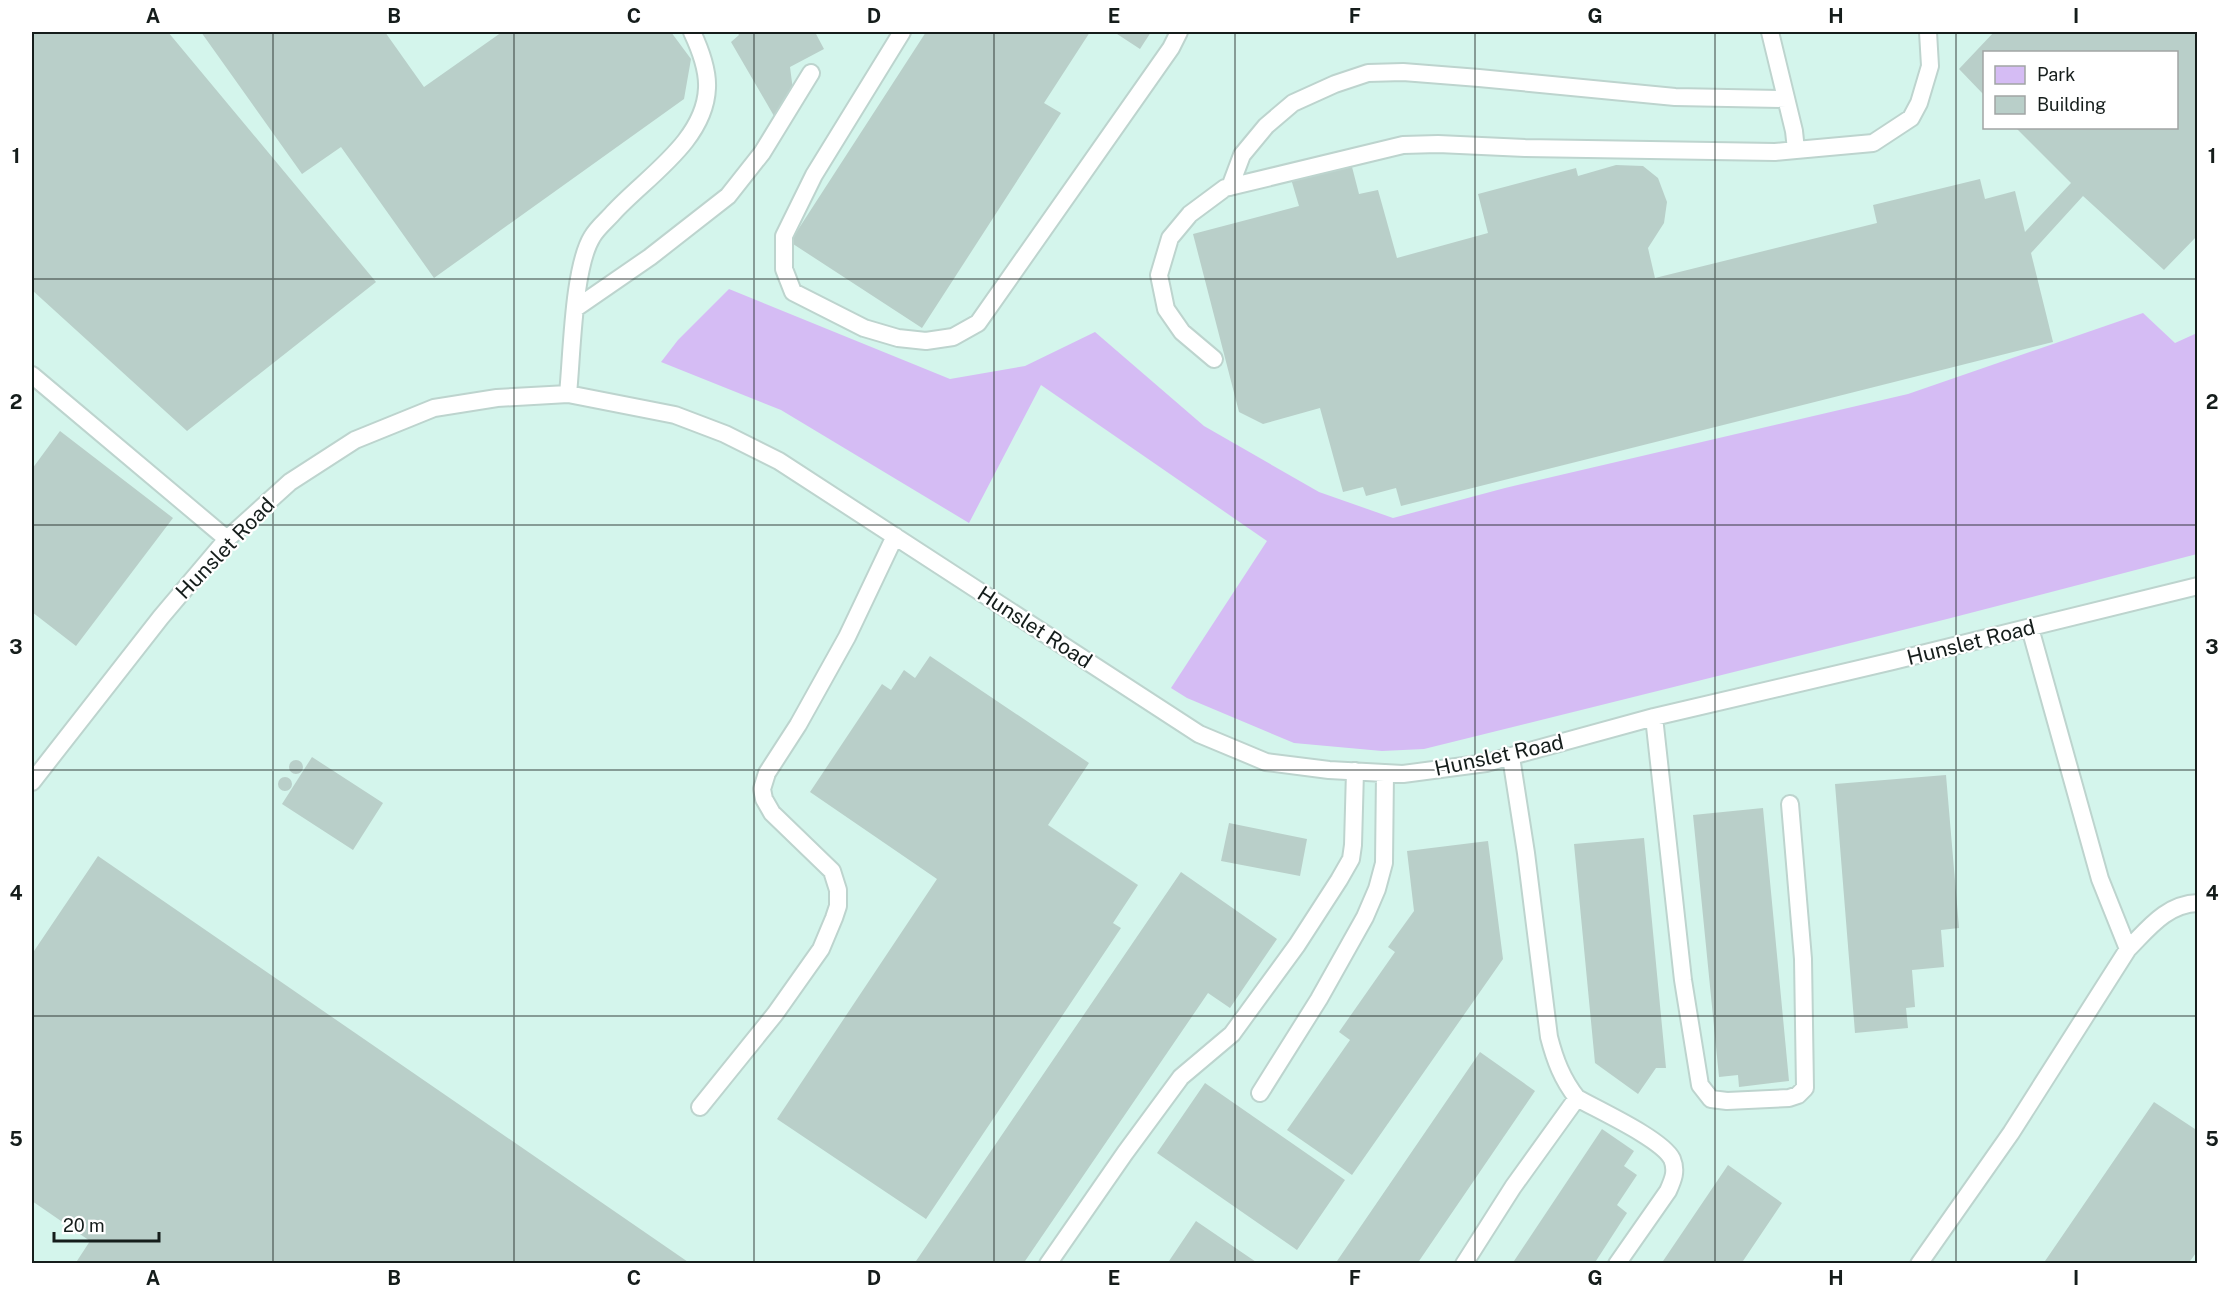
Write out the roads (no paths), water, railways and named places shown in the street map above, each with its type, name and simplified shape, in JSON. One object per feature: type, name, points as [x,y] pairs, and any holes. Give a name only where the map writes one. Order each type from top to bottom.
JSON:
[{"type":"lane","points":[[568,394],[581,270],[592,237],[624,201],[685,143],[702,112],[707,88],[703,58],[692,32]]},
{"type":"lane","points":[[902,32],[814,175],[784,236],[784,269],[793,292],[820,307],[864,328],[898,338],[926,341],[952,337],[978,323],[1164,58],[1179,32]]},
{"type":"lane","points":[[1770,32],[1794,131],[1796,150]]},
{"type":"lane","points":[[1214,359],[1182,332],[1166,309],[1158,275],[1170,238],[1190,214],[1225,188],[1403,145],[1775,152],[1873,143],[1911,118],[1919,103],[1930,66],[1928,32]]},
{"type":"lane","points":[[1230,187],[1242,155],[1266,126],[1293,103],[1335,84],[1368,73],[1403,72],[1479,78],[1675,98],[1786,99]]},
{"type":"lane","points":[[576,308],[650,257],[728,196],[762,153],[811,73]]},
{"type":"lane","points":[[32,375],[227,539]]},
{"type":"lane","name":"Hunslet Road","points":[[32,782],[161,617],[227,539],[290,482],[355,440],[434,408],[497,398],[568,394],[675,415],[725,434],[779,461],[1199,734],[1266,762],[1403,774],[1486,763],[1654,717],[2198,586]]},
{"type":"lane","points":[[700,1107],[775,1014],[802,976],[821,949],[834,918],[838,906],[838,890],[832,870],[772,813],[764,799],[762,789],[767,774],[848,637],[895,536]]},
{"type":"lane","points":[[2030,628],[2100,879],[2128,949]]},
{"type":"lane","points":[[1654,717],[1683,980],[1697,1074],[1705,1093],[1712,1099],[1727,1101],[1789,1098],[1798,1095],[1805,1088],[1803,959],[1790,804]]},
{"type":"lane","points":[[1511,757],[1526,854],[1549,1037],[1556,1064],[1577,1098],[1654,1141],[1672,1160],[1674,1178],[1668,1191],[1617,1263]]},
{"type":"lane","points":[[1048,1263],[1125,1152],[1181,1077],[1233,1034],[1297,945],[1339,880],[1351,859],[1355,771]]},
{"type":"lane","points":[[1260,1092],[1319,999],[1365,917],[1377,889],[1384,863],[1385,773]]},
{"type":"lane","points":[[1918,1263],[2011,1133],[2128,949],[2163,913],[2180,906],[2198,903]]},
{"type":"lane","points":[[1464,1263],[1520,1178],[1577,1098]]}]
